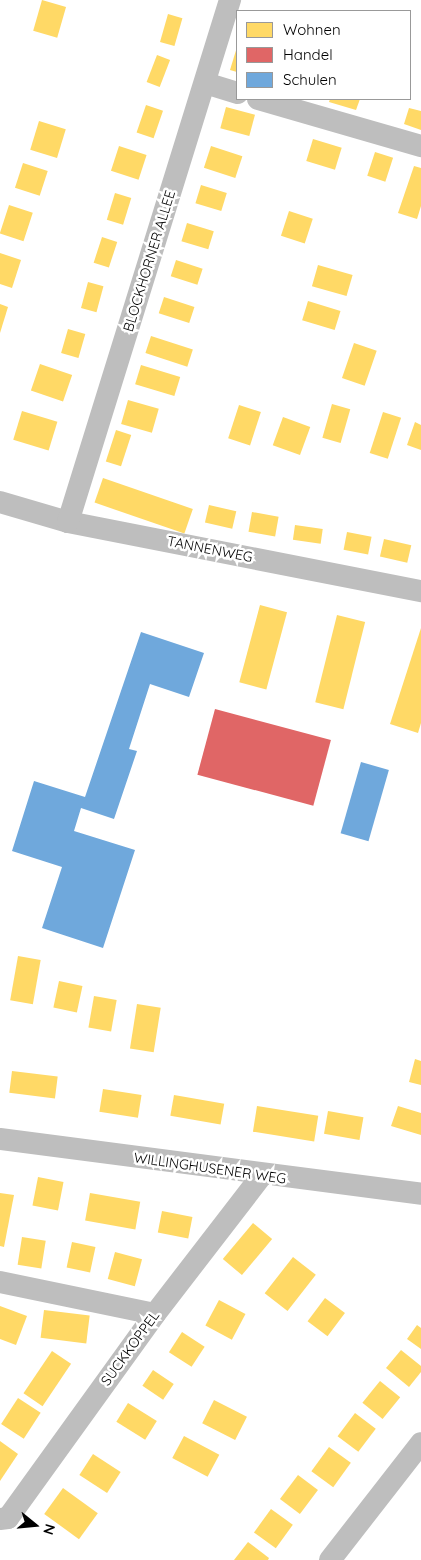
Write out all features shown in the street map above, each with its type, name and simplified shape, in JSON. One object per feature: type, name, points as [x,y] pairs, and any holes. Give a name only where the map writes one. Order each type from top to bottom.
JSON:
[{"type":"street","name":"BLOCKHORNER ALLEE","points":[[68,522],[230,0]]},
{"type":"street","points":[[205,83],[236,93]]},
{"type":"street","points":[[261,100],[421,146]]},
{"type":"street","name":"TANNENWEG","points":[[0,502],[68,522],[421,591]]},
{"type":"street","name":"WILLINGHUSENER WEG","points":[[0,1139],[262,1175],[421,1194]]},
{"type":"street","name":"SUCKKOPPEL","points":[[0,1519],[8,1518],[154,1314],[262,1175]]},
{"type":"street","points":[[0,1282],[154,1314]]},
{"type":"street","points":[[330,1560],[421,1443]]},
{"type":"building: Wohnen","points":[[42,0],[66,7],[57,38],[33,31]]},
{"type":"building: Wohnen","points":[[168,14],[182,18],[174,46],[160,42]]},
{"type":"building: Wohnen","points":[[236,50],[236,72],[230,70]]},
{"type":"building: Wohnen","points":[[157,55],[170,60],[160,87],[147,82]]},
{"type":"building: Wohnen","points":[[330,100],[360,100],[356,110],[329,102]]},
{"type":"building: Wohnen","points":[[146,105],[163,111],[154,138],[137,132]]},
{"type":"building: Wohnen","points":[[226,107],[255,115],[249,136],[220,128]]},
{"type":"building: Wohnen","points":[[409,108],[421,111],[421,130],[404,124]]},
{"type":"building: Wohnen","points":[[39,121],[66,129],[57,158],[30,150]]},
{"type":"building: Wohnen","points":[[313,139],[342,148],[335,170],[306,161]]},
{"type":"building: Wohnen","points":[[119,146],[147,155],[139,180],[111,171]]},
{"type":"building: Wohnen","points":[[211,146],[242,156],[235,178],[204,168]]},
{"type":"building: Wohnen","points":[[375,152],[393,158],[385,182],[367,176]]},
{"type":"building: Wohnen","points":[[23,163],[48,171],[40,196],[15,188]]},
{"type":"building: Wohnen","points":[[414,166],[421,168],[421,206],[417,219],[398,213]]},
{"type":"building: Wohnen","points":[[201,185],[227,193],[221,211],[195,203]]},
{"type":"building: Wohnen","points":[[115,193],[131,198],[123,225],[107,220]]},
{"type":"building: Wohnen","points":[[9,205],[33,213],[24,241],[0,234]]},
{"type":"building: Wohnen","points":[[289,211],[313,219],[305,243],[281,236]]},
{"type":"building: Wohnen","points":[[187,223],[214,231],[208,249],[181,241]]},
{"type":"building: Wohnen","points":[[102,237],[117,242],[109,268],[94,263]]},
{"type":"building: Wohnen","points":[[0,253],[21,260],[12,288],[0,284]]},
{"type":"building: Wohnen","points":[[176,260],[203,269],[197,285],[171,276]]},
{"type":"building: Wohnen","points":[[318,265],[353,275],[347,296],[312,286]]},
{"type":"building: Wohnen","points":[[88,282],[103,286],[96,312],[81,308]]},
{"type":"building: Wohnen","points":[[164,297],[194,307],[189,323],[159,313]]},
{"type":"building: Wohnen","points":[[308,301],[341,311],[335,330],[302,320]]},
{"type":"building: Wohnen","points":[[0,304],[8,307],[0,333]]},
{"type":"building: Wohnen","points":[[68,329],[85,334],[78,358],[61,353]]},
{"type":"building: Wohnen","points":[[151,336],[193,350],[187,367],[145,353]]},
{"type":"building: Wohnen","points":[[354,343],[377,351],[365,386],[342,378]]},
{"type":"building: Wohnen","points":[[40,364],[72,375],[63,402],[31,390]]},
{"type":"building: Wohnen","points":[[141,365],[180,377],[174,396],[135,384]]},
{"type":"building: Wohnen","points":[[128,400],[159,409],[152,433],[121,424]]},
{"type":"building: Wohnen","points":[[332,404],[350,409],[341,443],[322,438]]},
{"type":"building: Wohnen","points":[[239,405],[261,412],[250,445],[228,438]]},
{"type":"building: Wohnen","points":[[22,411],[57,422],[49,451],[13,440]]},
{"type":"building: Wohnen","points":[[383,412],[401,418],[388,459],[370,453]]},
{"type":"building: Wohnen","points":[[283,417],[310,427],[300,455],[273,445]]},
{"type":"building: Wohnen","points":[[415,422],[421,425],[421,450],[407,445]]},
{"type":"building: Wohnen","points":[[116,430],[131,435],[121,466],[106,461]]},
{"type":"building: Wohnen","points":[[103,478],[193,509],[184,534],[95,503]]},
{"type":"building: Wohnen","points":[[209,505],[236,511],[232,529],[205,523]]},
{"type":"building: Wohnen","points":[[252,512],[279,517],[275,536],[249,532]]},
{"type":"building: Wohnen","points":[[295,525],[323,529],[321,544],[293,540]]},
{"type":"building: Wohnen","points":[[347,532],[372,537],[368,554],[344,550]]},
{"type":"building: Wohnen","points":[[384,539],[411,545],[407,563],[380,557]]},
{"type":"building: Wohnen","points":[[260,605],[287,612],[266,690],[239,682]]},
{"type":"building: Wohnen","points":[[337,615],[365,622],[343,709],[315,702]]},
{"type":"building: Wohnen","points":[[421,628],[421,723],[418,733],[390,724]]},
{"type":"building: Wohnen","points":[[18,956],[41,960],[33,1004],[10,1000]]},
{"type":"building: Wohnen","points":[[59,981],[82,986],[77,1012],[53,1007]]},
{"type":"building: Wohnen","points":[[94,996],[117,1000],[111,1032],[88,1028]]},
{"type":"building: Wohnen","points":[[137,1004],[161,1008],[154,1052],[130,1048]]},
{"type":"building: Wohnen","points":[[415,1059],[421,1061],[421,1085],[409,1082]]},
{"type":"building: Wohnen","points":[[12,1071],[58,1077],[55,1098],[9,1093]]},
{"type":"building: Wohnen","points":[[103,1089],[142,1095],[138,1118],[99,1112]]},
{"type":"building: Wohnen","points":[[174,1095],[224,1104],[221,1125],[170,1116]]},
{"type":"building: Wohnen","points":[[257,1106],[318,1116],[314,1141],[253,1132]]},
{"type":"building: Wohnen","points":[[398,1106],[421,1113],[421,1135],[391,1126]]},
{"type":"building: Wohnen","points":[[328,1111],[363,1117],[359,1140],[324,1134]]},
{"type":"building: Wohnen","points":[[38,1177],[64,1182],[58,1210],[32,1205]]},
{"type":"building: Wohnen","points":[[0,1193],[14,1195],[4,1247],[0,1246]]},
{"type":"building: Wohnen","points":[[90,1193],[140,1202],[135,1229],[85,1221]]},
{"type":"building: Wohnen","points":[[162,1211],[192,1217],[188,1239],[158,1233]]},
{"type":"building: Wohnen","points":[[253,1223],[272,1239],[242,1275],[223,1259]]},
{"type":"building: Wohnen","points":[[22,1237],[46,1241],[41,1268],[18,1265]]},
{"type":"building: Wohnen","points":[[72,1242],[95,1247],[90,1272],[67,1267]]},
{"type":"building: Wohnen","points":[[115,1252],[142,1259],[135,1286],[108,1279]]},
{"type":"building: Wohnen","points":[[293,1257],[316,1275],[288,1311],[265,1293]]},
{"type":"building: Wohnen","points":[[325,1298],[345,1313],[328,1336],[308,1321]]},
{"type":"building: Wohnen","points":[[219,1300],[245,1314],[232,1340],[205,1326]]},
{"type":"building: Wohnen","points":[[0,1306],[27,1316],[16,1345],[0,1339]]},
{"type":"building: Wohnen","points":[[44,1310],[90,1316],[86,1343],[41,1338]]},
{"type":"building: Wohnen","points":[[417,1325],[421,1328],[421,1349],[407,1339]]},
{"type":"building: Wohnen","points":[[182,1332],[205,1347],[192,1367],[169,1352]]},
{"type":"building: Wohnen","points":[[401,1350],[421,1366],[421,1372],[409,1387],[386,1368]]},
{"type":"building: Wohnen","points":[[52,1351],[71,1364],[43,1406],[23,1393]]},
{"type":"building: Wohnen","points":[[153,1370],[174,1384],[163,1400],[142,1386]]},
{"type":"building: Wohnen","points":[[380,1381],[400,1397],[383,1419],[362,1403]]},
{"type":"building: Wohnen","points":[[18,1398],[41,1413],[24,1439],[1,1424]]},
{"type":"building: Wohnen","points":[[214,1400],[247,1417],[235,1440],[202,1423]]},
{"type":"building: Wohnen","points":[[128,1403],[157,1421],[145,1440],[116,1422]]},
{"type":"building: Wohnen","points":[[355,1413],[376,1429],[358,1452],[338,1436]]},
{"type":"building: Wohnen","points":[[184,1436],[219,1455],[208,1477],[172,1458]]},
{"type":"building: Wohnen","points":[[0,1441],[18,1454],[0,1481]]},
{"type":"building: Wohnen","points":[[329,1447],[351,1463],[333,1487],[311,1471]]},
{"type":"building: Wohnen","points":[[93,1454],[121,1472],[107,1493],[79,1475]]},
{"type":"building: Wohnen","points":[[298,1475],[318,1490],[300,1514],[280,1499]]},
{"type":"building: Wohnen","points":[[63,1488],[98,1513],[79,1539],[44,1514]]},
{"type":"building: Wohnen","points":[[271,1509],[293,1525],[276,1548],[254,1532]]},
{"type":"building: Wohnen","points":[[248,1542],[269,1558],[268,1560],[234,1560]]},
{"type":"building: Handel","points":[[215,709],[331,740],[313,806],[197,775]]},
{"type":"building: Schulen","points":[[141,632],[204,653],[189,697],[150,684],[129,749],[137,751],[114,819],[81,808],[74,831],[135,850],[103,948],[42,928],[62,867],[12,851],[34,781],[85,797]]},
{"type":"building: Schulen","points":[[361,762],[389,770],[368,841],[341,833]]}]
